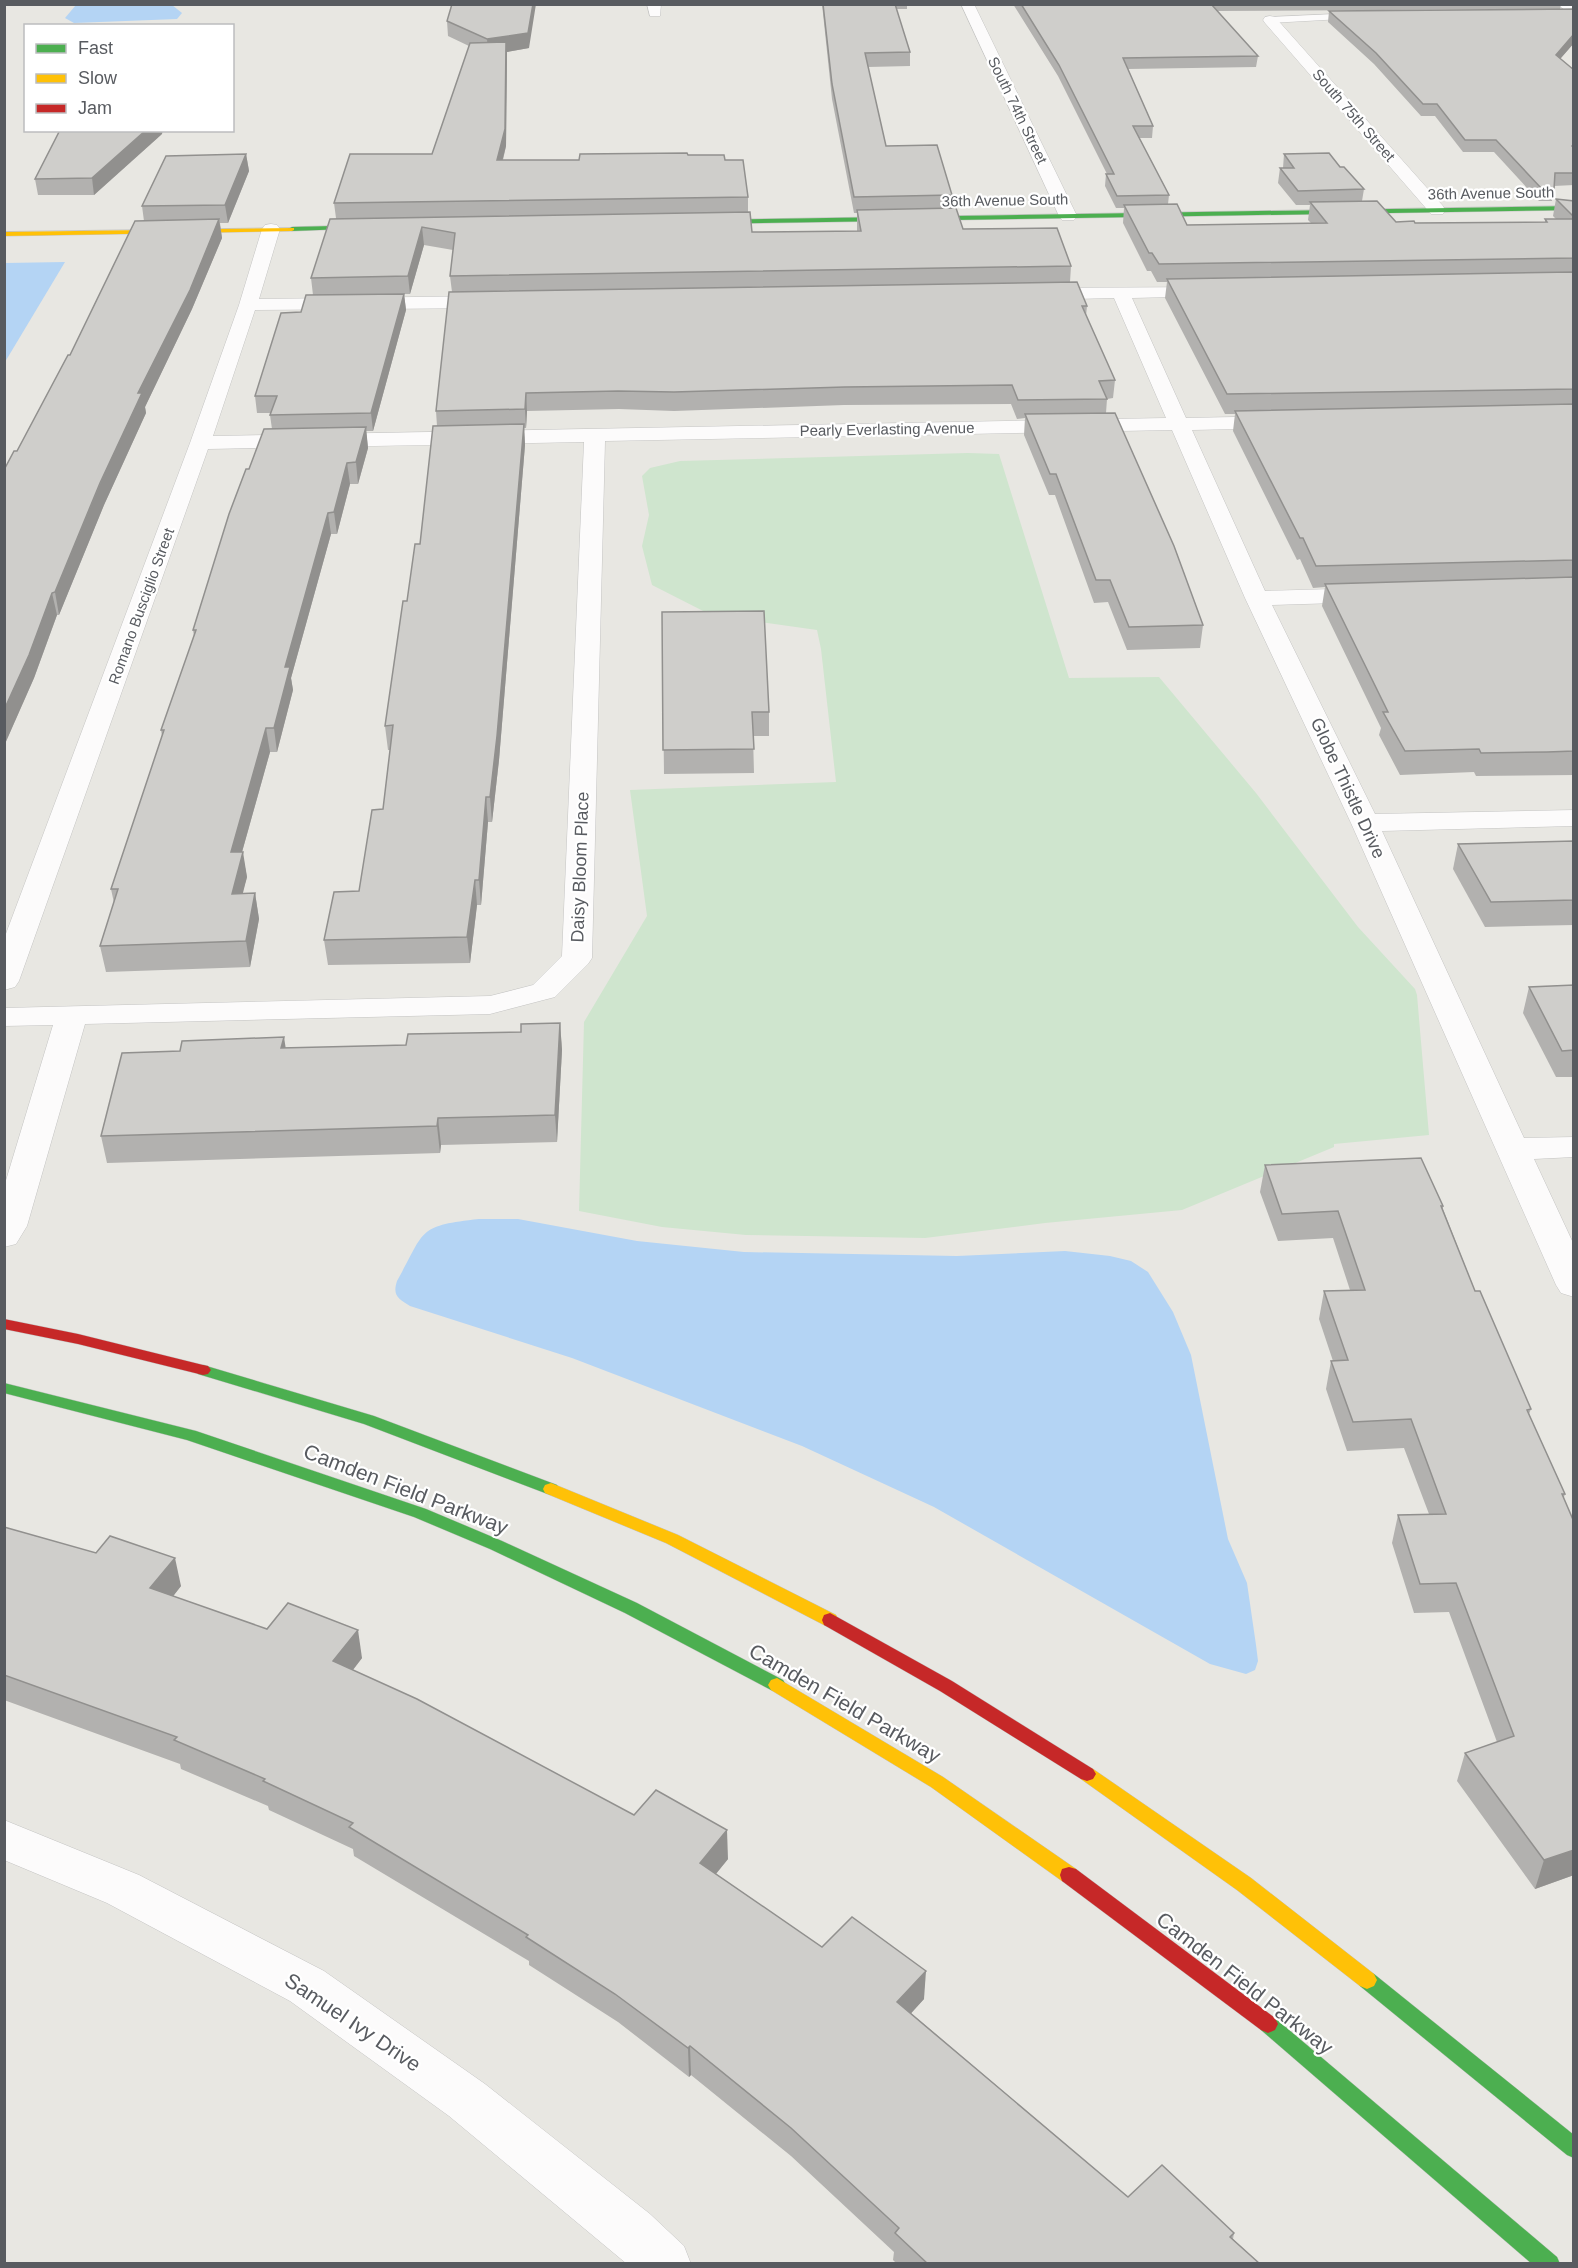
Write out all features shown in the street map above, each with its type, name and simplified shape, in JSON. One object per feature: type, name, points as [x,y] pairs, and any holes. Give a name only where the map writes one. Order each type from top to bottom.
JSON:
[{"type":"street","name":"South 74th Street","points":[[967,4],[1068,216]]},
{"type":"street","name":"South 75th Street","points":[[1270,20],[1437,210]]},
{"type":"street","name":"36th Avenue South","points":[[690,222],[1574,208]]},
{"type":"street","points":[[4,234],[390,227]]},
{"type":"street","name":"Romano Busciglio Street","points":[[4,981],[200,443],[248,305],[271,229]]},
{"type":"street","points":[[1013,294],[1228,290]]},
{"type":"street","name":"Globe Thistle Drive","points":[[1120,292],[1257,598],[1365,823],[1574,1285]]},
{"type":"street","points":[[248,305],[511,301]]},
{"type":"street","name":"Pearly Everlasting Avenue","points":[[200,443],[1298,422]]},
{"type":"street","name":"Daisy Bloom Place","points":[[72,1015],[490,1005],[544,992],[577,958],[595,435]]},
{"type":"street","points":[[1257,598],[1386,594]]},
{"type":"street","points":[[1365,823],[1574,818]]},
{"type":"street","points":[[4,1017],[72,1015],[10,1226],[4,1236]]},
{"type":"street","points":[[1511,1149],[1574,1147]]},
{"type":"street","points":[[4,1324],[63,1335],[184,1365],[300,1397],[406,1431],[506,1469],[672,1539],[841,1626],[1038,1742],[1138,1809],[1358,1972],[1574,2148]]},
{"type":"street","name":"Camden Field Parkway","points":[[4,1388],[190,1435],[420,1513],[496,1545],[631,1608],[782,1688],[937,1782],[1095,1892],[1264,2020],[1549,2264]]},
{"type":"street","name":"Samuel Ivy Drive","points":[[4,1839],[123,1889],[307,1986],[467,2100],[632,2232],[665,2264]]},
{"type":"lane","points":[[1270,20],[1364,16]]},
{"type":"green space","points":[[999,454],[1069,678],[1159,677],[1256,793],[1358,927],[1415,989],[1429,1135],[1334,1144],[1334,1147],[1182,1210],[1045,1223],[925,1238],[746,1235],[662,1227],[579,1211],[584,1022],[647,916],[630,790],[836,782],[817,630],[711,615],[652,585],[642,546],[649,515],[642,476],[650,468],[680,461]]},
{"type":"water","points":[[76,5],[172,5],[182,13],[177,19],[74,23],[65,18]]},
{"type":"water","points":[[65,262],[5,362],[5,263]]},
{"type":"water","points":[[479,1219],[518,1219],[637,1241],[744,1252],[957,1256],[1065,1251],[1131,1261],[1148,1272],[1173,1312],[1191,1355],[1228,1539],[1247,1583],[1258,1661],[1255,1670],[1246,1674],[1210,1664],[934,1507],[802,1446],[572,1358],[410,1306],[400,1299],[395,1290],[397,1281],[425,1234],[444,1224]]},
{"type":"building","points":[[452,4],[533,4],[528,33],[487,39],[447,21]]},
{"type":"building","points":[[823,4],[895,4],[910,52],[865,53],[886,146],[937,145],[952,195],[854,197],[832,84]]},
{"type":"building","points":[[1021,4],[1211,4],[1258,56],[1123,58],[1153,126],[1133,126],[1169,195],[1117,196],[1106,174],[1114,174],[1059,65]]},
{"type":"building","points":[[1574,9],[1574,34],[1556,55],[1574,70],[1574,144],[1572,146],[1574,148],[1574,173],[1555,173],[1554,189],[1542,189],[1496,140],[1465,140],[1437,104],[1423,104],[1376,53],[1329,11]]},
{"type":"building","points":[[506,42],[505,129],[497,160],[579,160],[580,154],[724,155],[725,160],[743,160],[748,197],[334,203],[350,154],[432,154],[470,43]]},
{"type":"building","points":[[59,132],[144,132],[92,178],[35,179]]},
{"type":"building","points":[[1329,153],[1340,167],[1344,167],[1364,189],[1298,191],[1280,168],[1294,168],[1284,154]]},
{"type":"building","points":[[246,154],[225,205],[142,206],[166,156]]},
{"type":"building","points":[[1556,199],[1574,201],[1574,217]]},
{"type":"building","points":[[1377,201],[1396,222],[1547,222],[1545,219],[1574,219],[1574,258],[1159,264],[1152,253],[1149,253],[1124,205],[1177,204],[1187,225],[1327,223],[1310,202]]},
{"type":"building","points":[[956,208],[963,229],[1057,228],[1071,266],[450,276],[455,233],[422,227],[408,276],[311,278],[330,219],[750,212],[752,232],[861,231],[857,210]]},
{"type":"building","points":[[219,219],[190,290],[138,393],[142,393],[100,483],[55,592],[52,593],[29,655],[4,710],[4,470],[14,451],[17,451],[70,355],[135,221]]},
{"type":"building","points":[[1574,272],[1574,389],[1227,394],[1167,279]]},
{"type":"building","points":[[1077,282],[1087,306],[1082,306],[1115,380],[1099,381],[1107,399],[1018,400],[1012,385],[674,392],[618,391],[526,393],[525,409],[436,411],[449,292]]},
{"type":"building","points":[[404,294],[371,413],[270,415],[277,396],[255,396],[281,313],[301,312],[306,295]]},
{"type":"building","points":[[1574,404],[1574,560],[1316,566],[1235,411]]},
{"type":"building","points":[[1115,413],[1174,546],[1203,625],[1129,627],[1110,580],[1096,580],[1056,474],[1050,474],[1025,414]]},
{"type":"building","points":[[524,424],[497,736],[490,797],[486,797],[479,880],[475,880],[467,937],[324,940],[334,892],[359,891],[372,810],[383,809],[393,725],[385,726],[403,601],[407,601],[415,544],[420,544],[433,426]]},
{"type":"building","points":[[366,427],[356,462],[347,463],[334,512],[328,513],[285,667],[290,667],[274,728],[266,728],[231,852],[243,852],[232,894],[255,893],[246,941],[100,946],[118,889],[111,889],[164,730],[161,730],[196,630],[193,630],[229,514],[264,429]]},
{"type":"building","points":[[1574,577],[1574,751],[1547,752],[1481,753],[1479,749],[1405,751],[1383,712],[1388,712],[1325,584]]},
{"type":"building","points":[[764,611],[769,712],[752,712],[754,749],[663,750],[662,612]]},
{"type":"building","points":[[1574,841],[1574,900],[1491,902],[1458,844]]},
{"type":"building","points":[[1574,985],[1574,1050],[1562,1051],[1529,987]]},
{"type":"building","points":[[560,1023],[555,1115],[438,1118],[437,1126],[101,1136],[122,1053],[180,1051],[182,1041],[284,1037],[281,1048],[406,1045],[408,1034],[521,1032],[521,1024]]},
{"type":"building","points":[[1421,1158],[1443,1206],[1441,1206],[1475,1291],[1480,1291],[1531,1409],[1527,1410],[1565,1494],[1562,1494],[1574,1522],[1574,1850],[1544,1860],[1465,1753],[1514,1736],[1456,1583],[1420,1584],[1398,1515],[1446,1514],[1411,1419],[1353,1422],[1331,1361],[1348,1360],[1324,1291],[1365,1290],[1338,1211],[1282,1214],[1265,1165]]},
{"type":"building","points":[[4,1527],[96,1553],[110,1536],[175,1558],[150,1588],[267,1629],[288,1603],[358,1630],[333,1661],[417,1699],[634,1815],[656,1790],[727,1830],[700,1863],[822,1947],[852,1917],[926,1971],[897,2002],[1128,2197],[1162,2165],[1234,2233],[1230,2237],[1260,2264],[928,2264],[895,2233],[899,2228],[791,2128],[690,2046],[688,2048],[615,1994],[526,1937],[528,1935],[349,1827],[353,1823],[263,1781],[265,1779],[174,1740],[177,1737],[4,1675]]},
{"type":"traffic: fast","points":[[705,222],[1574,208]]},
{"type":"traffic: fast","points":[[292,229],[372,227]]},
{"type":"traffic: fast","points":[[203,1370],[369,1420],[551,1489]]},
{"type":"traffic: fast","points":[[4,1388],[190,1435],[420,1513],[496,1545],[631,1608],[777,1685]]},
{"type":"traffic: fast","points":[[1367,1980],[1574,2148]]},
{"type":"traffic: fast","points":[[1268,2024],[1549,2264]]},
{"type":"traffic: slow","points":[[4,234],[292,229]]},
{"type":"traffic: slow","points":[[551,1489],[672,1539],[830,1620]]},
{"type":"traffic: slow","points":[[777,1685],[937,1782],[1069,1875]]},
{"type":"traffic: slow","points":[[1087,1774],[1244,1884],[1367,1980]]},
{"type":"traffic: jam","points":[[4,1324],[78,1339],[203,1370]]},
{"type":"traffic: jam","points":[[830,1620],[946,1686],[1087,1774]]},
{"type":"traffic: jam","points":[[1069,1875],[1268,2024]]}]
